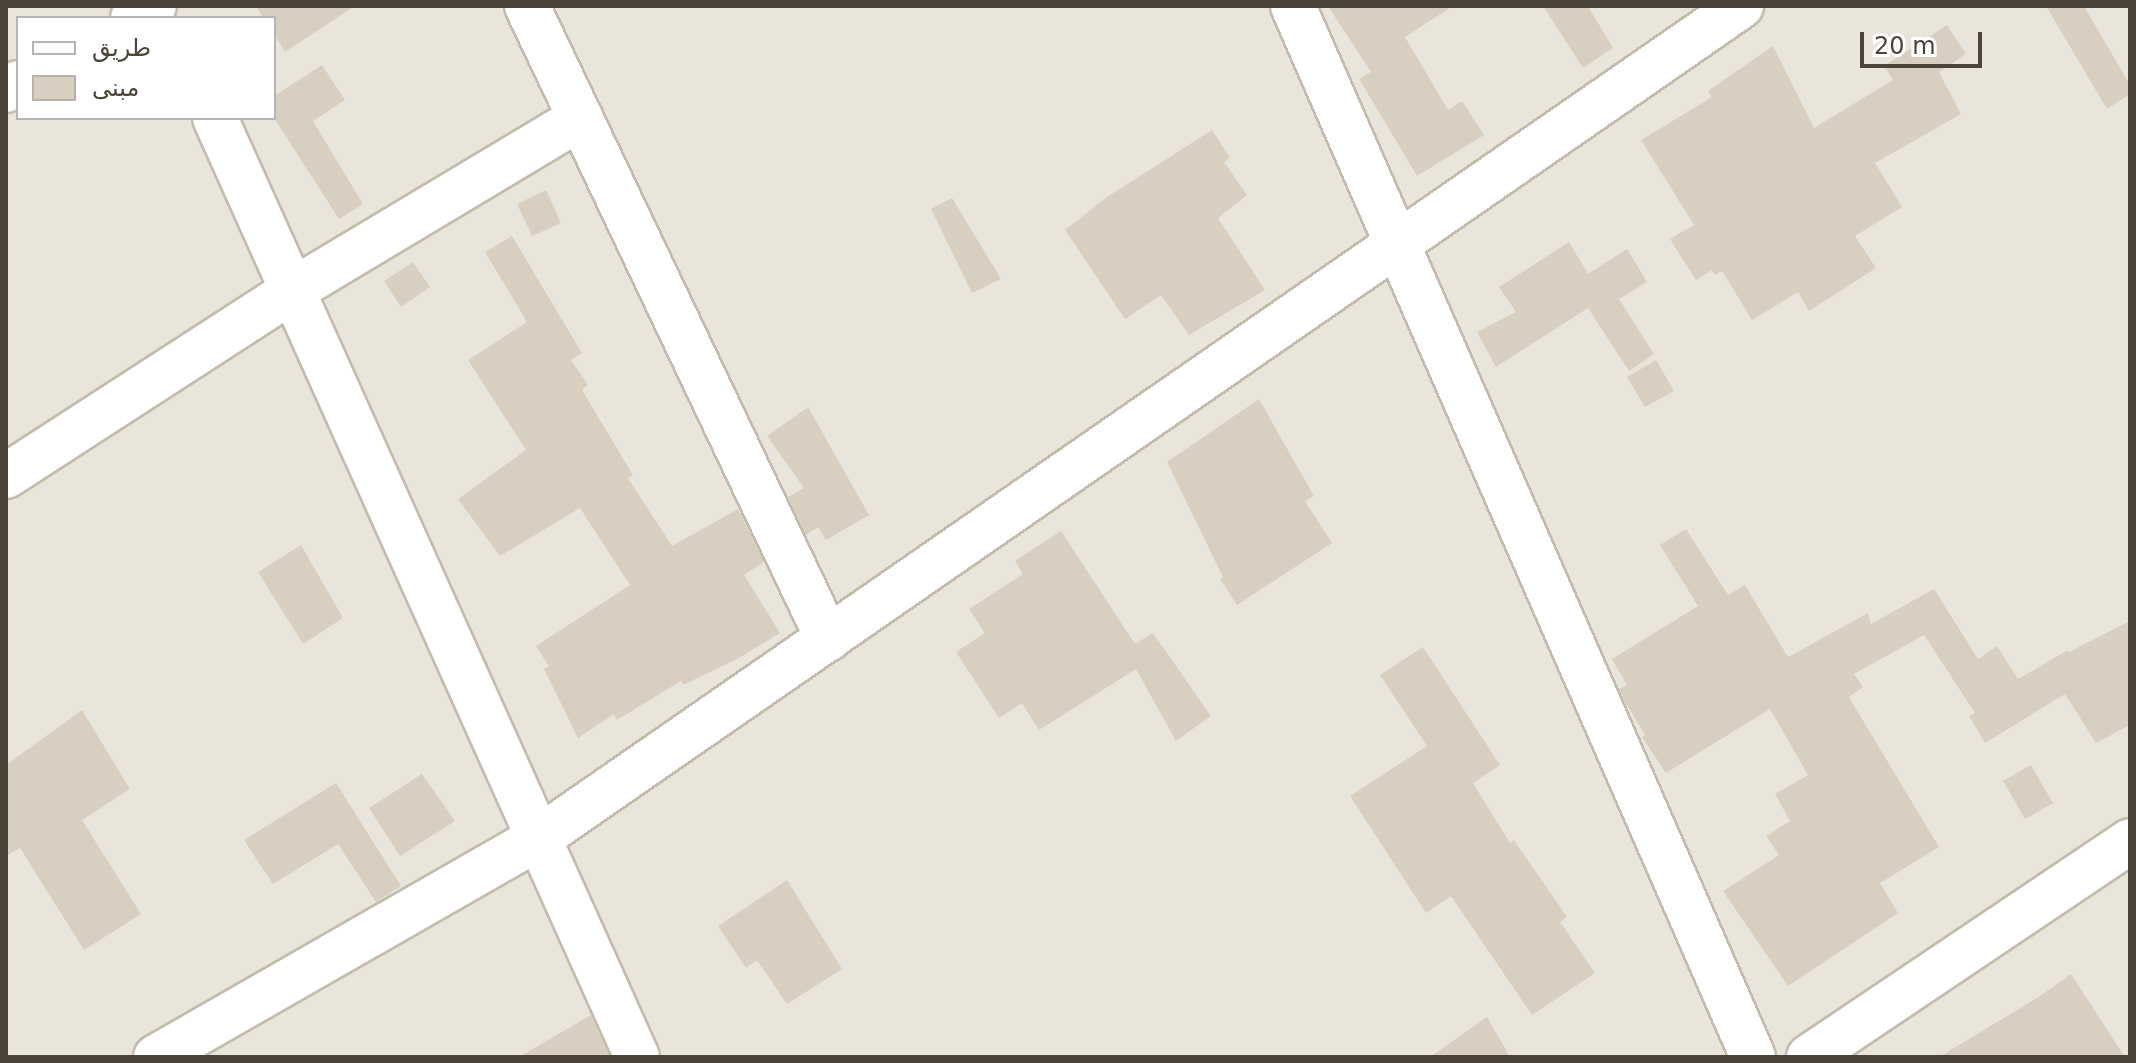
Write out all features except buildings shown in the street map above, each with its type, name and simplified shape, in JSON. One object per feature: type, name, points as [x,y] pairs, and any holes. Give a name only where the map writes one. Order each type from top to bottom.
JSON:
[{"type":"street","points":[[136,16],[154,6]]},
{"type":"street","points":[[527,6],[828,639]]},
{"type":"street","points":[[1293,6],[1753,1057]]},
{"type":"street","points":[[156,1057],[539,838],[1741,6]]},
{"type":"street","points":[[6,476],[293,290],[580,118]]},
{"type":"street","points":[[216,120],[637,1057]]},
{"type":"street","points":[[1809,1057],[2130,841]]},
{"type":"shaded area","points":[[6,6],[2130,6],[2130,1057],[6,1057]]}]
